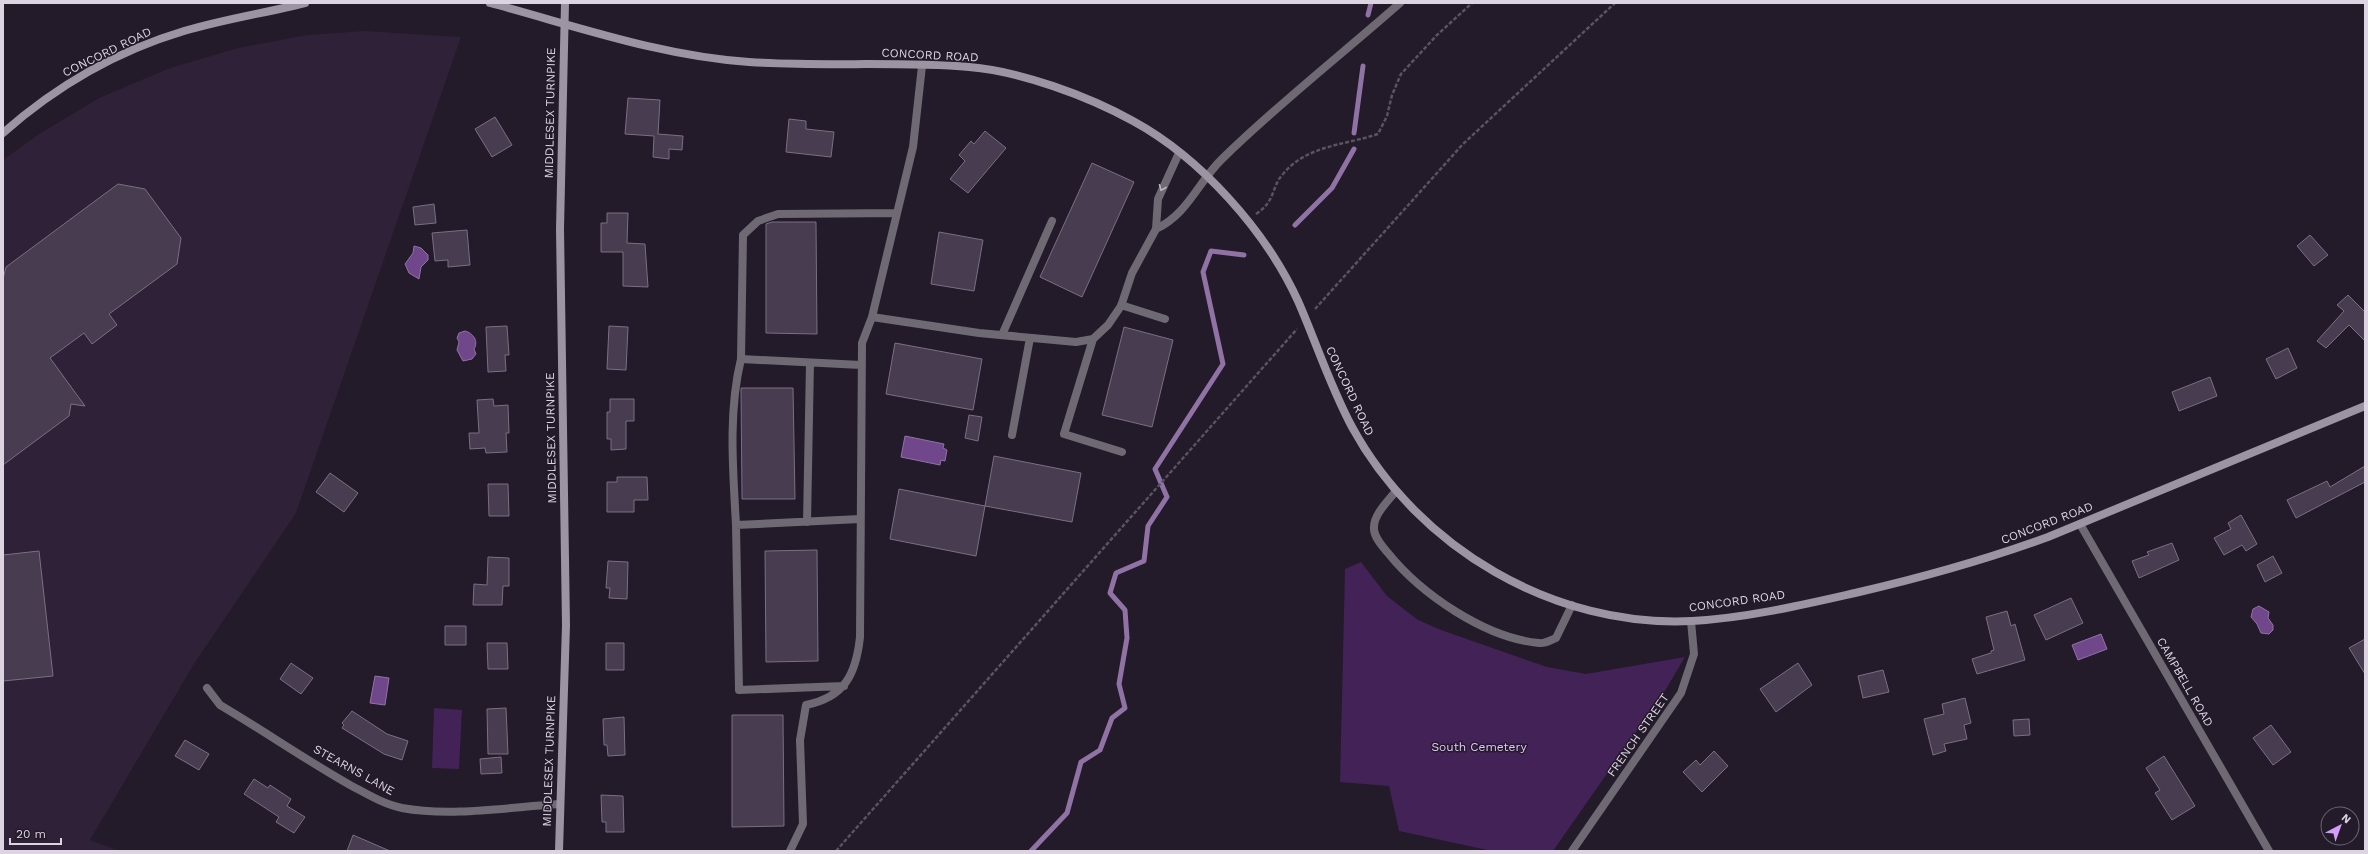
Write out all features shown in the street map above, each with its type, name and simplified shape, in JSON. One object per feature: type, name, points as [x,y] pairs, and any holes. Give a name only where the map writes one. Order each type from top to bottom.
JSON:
[{"type":"main road","name":"CONCORD ROAD","points":[[3,133],[53,92],[137,48],[183,31],[305,3]]},
{"type":"main road","name":"CONCORD ROAD","points":[[490,3],[652,48],[747,62],[972,67],[1025,79],[1085,98],[1136,122],[1179,153],[1207,176],[1247,219],[1283,271],[1352,426],[1365,449],[1396,491],[1436,531],[1486,567],[1543,595],[1600,613],[1631,618],[1691,621],[1773,610],[1905,581],[2009,551],[2080,524],[2365,406]]},
{"type":"main road","name":"MIDDLESEX TURNPIKE","points":[[559,851],[566,625],[560,230],[563,24],[565,3]]},
{"type":"street","points":[[1156,229],[1170,222],[1185,208],[1207,176],[1234,148],[1400,3]]},
{"type":"street","points":[[790,851],[803,824],[800,740],[806,705],[827,699],[844,686],[858,660],[860,637],[862,343],[872,317],[914,147],[922,66]]},
{"type":"street","points":[[1122,452],[1064,434],[1093,339],[1108,325],[1121,305],[1132,273],[1156,229],[1158,199],[1179,153]]},
{"type":"street","points":[[844,686],[739,690],[734,482],[734,387],[741,359],[743,235],[758,221],[778,214],[897,213]]},
{"type":"street","points":[[1002,335],[1052,221]]},
{"type":"street","points":[[1121,305],[1165,320]]},
{"type":"street","points":[[872,317],[1030,338],[1076,342],[1093,339]]},
{"type":"street","points":[[1012,435],[1030,338]]},
{"type":"street","points":[[741,359],[861,365]]},
{"type":"street","points":[[807,522],[810,363]]},
{"type":"street","points":[[1396,491],[1376,520],[1374,526],[1375,533],[1380,542],[1401,567],[1450,608],[1495,631],[1540,644],[1556,638],[1572,605]]},
{"type":"street","points":[[736,525],[860,519]]},
{"type":"street","name":"CAMPBELL ROAD","points":[[2080,524],[2269,851]]},
{"type":"street","name":"FRENCH STREET","points":[[1572,851],[1682,693],[1694,654],[1691,621]]},
{"type":"street","name":"STEARNS LANE","points":[[207,688],[220,705],[335,776],[383,803],[402,808],[427,810],[560,804]]},
{"type":"path","points":[[1247,219],[1265,208],[1274,194],[1282,175],[1294,163],[1327,146],[1362,140],[1378,134],[1387,116],[1392,95],[1401,74],[1437,35],[1472,3]]},
{"type":"path","points":[[836,851],[1463,144],[1616,3]]},
{"type":"shaded area","points":[[364,31],[461,37],[296,513],[194,664],[90,840],[120,851],[3,851],[3,160],[39,134],[99,98],[170,68],[238,48],[307,35]]},
{"type":"shaded area","points":[[414,246],[421,248],[428,255],[428,260],[421,267],[419,279],[409,273],[405,264],[413,253]]},
{"type":"shaded area","points":[[465,331],[473,335],[476,343],[474,349],[476,354],[472,359],[463,361],[457,350],[459,342],[457,338],[459,333]]},
{"type":"shaded area","points":[[905,436],[944,444],[943,448],[947,450],[945,461],[941,460],[940,465],[901,457]]},
{"type":"shaded area","points":[[2259,606],[2269,612],[2268,618],[2273,625],[2273,630],[2269,634],[2261,633],[2257,624],[2251,617],[2253,609]]},
{"type":"shaded area","points":[[2101,634],[2107,649],[2078,660],[2072,645]]},
{"type":"shaded area","points":[[375,676],[389,678],[385,705],[370,703]]},
{"type":"green space","name":"South Cemetery","points":[[1361,562],[1387,596],[1418,620],[1441,630],[1547,667],[1586,674],[1685,657],[1666,689],[1553,851],[1492,851],[1399,831],[1389,786],[1340,782],[1345,569]]},
{"type":"green space","points":[[434,708],[462,710],[459,769],[432,768]]},
{"type":"building","points":[[628,98],[660,100],[658,134],[683,136],[682,150],[669,149],[669,159],[653,157],[654,136],[625,134]]},
{"type":"building","points":[[495,117],[512,145],[492,157],[475,129]]},
{"type":"building","points":[[789,119],[806,121],[806,129],[834,132],[831,157],[786,152]]},
{"type":"building","points":[[985,131],[1006,148],[968,193],[950,179],[965,161],[959,155],[971,141],[974,144]]},
{"type":"building","points":[[1092,163],[1134,182],[1082,297],[1040,277]]},
{"type":"building","points":[[118,184],[145,189],[181,238],[177,264],[109,314],[117,325],[92,344],[84,333],[50,358],[85,406],[71,404],[69,416],[3,465],[3,279],[6,267]]},
{"type":"building","points":[[434,204],[436,223],[415,225],[413,207]]},
{"type":"building","points":[[607,213],[628,213],[627,243],[645,244],[648,287],[623,286],[623,252],[601,252],[601,223],[607,223]]},
{"type":"building","points":[[772,222],[816,222],[817,334],[766,333],[766,224]]},
{"type":"building","points":[[467,230],[470,265],[448,267],[448,260],[435,261],[432,233]]},
{"type":"building","points":[[939,232],[983,240],[974,291],[931,284]]},
{"type":"building","points":[[2310,235],[2328,255],[2314,266],[2297,246]]},
{"type":"building","points":[[2348,295],[2365,312],[2365,341],[2349,325],[2326,348],[2317,341],[2344,311],[2337,305]]},
{"type":"building","points":[[507,326],[509,355],[505,355],[506,371],[488,372],[486,327]]},
{"type":"building","points":[[609,326],[628,327],[626,370],[607,369]]},
{"type":"building","points":[[1124,327],[1173,340],[1152,427],[1102,415]]},
{"type":"building","points":[[895,343],[982,359],[973,410],[886,394]]},
{"type":"building","points":[[2288,348],[2297,368],[2276,379],[2266,359]]},
{"type":"building","points":[[2210,377],[2217,396],[2179,411],[2172,392]]},
{"type":"building","points":[[741,388],[793,388],[795,499],[742,499]]},
{"type":"building","points":[[493,399],[494,406],[508,405],[509,433],[506,433],[507,452],[486,453],[485,448],[470,449],[469,433],[479,433],[477,400]]},
{"type":"building","points":[[610,399],[634,399],[634,421],[626,421],[626,449],[611,450],[611,439],[607,439],[607,412],[610,412]]},
{"type":"building","points":[[969,415],[982,417],[978,441],[965,438]]},
{"type":"building","points":[[994,456],[1081,473],[1072,522],[985,506]]},
{"type":"building","points":[[2365,466],[2365,482],[2296,518],[2287,500],[2327,481],[2330,487]]},
{"type":"building","points":[[330,473],[358,493],[344,512],[316,492]]},
{"type":"building","points":[[617,477],[647,477],[648,500],[634,500],[634,512],[607,512],[607,482],[617,482]]},
{"type":"building","points":[[488,484],[508,484],[509,516],[489,516]]},
{"type":"building","points":[[899,489],[985,506],[976,556],[890,539]]},
{"type":"building","points":[[2241,515],[2257,544],[2246,551],[2242,545],[2224,555],[2214,538],[2231,529],[2228,523]]},
{"type":"building","points":[[2172,543],[2179,560],[2139,578],[2132,561],[2149,555],[2147,552]]},
{"type":"building","points":[[817,550],[818,661],[766,662],[765,551]]},
{"type":"building","points":[[39,551],[53,676],[3,681],[3,555]]},
{"type":"building","points":[[2273,556],[2282,573],[2265,582],[2257,565]]},
{"type":"building","points":[[488,557],[509,558],[509,586],[503,586],[502,605],[473,605],[474,584],[487,585]]},
{"type":"building","points":[[608,561],[628,562],[627,599],[609,598],[610,588],[606,588]]},
{"type":"building","points":[[2071,598],[2083,623],[2046,640],[2034,615]]},
{"type":"building","points":[[2007,611],[2011,626],[2015,624],[2025,660],[1977,674],[1972,659],[1991,653],[1991,651],[1994,650],[1986,617]]},
{"type":"building","points":[[445,626],[466,626],[466,645],[445,645]]},
{"type":"building","points":[[2365,639],[2365,674],[2349,648]]},
{"type":"building","points":[[487,643],[507,643],[508,669],[488,669]]},
{"type":"building","points":[[606,643],[624,643],[624,670],[606,670]]},
{"type":"building","points":[[291,663],[313,678],[301,694],[280,679]]},
{"type":"building","points":[[1798,663],[1812,685],[1776,712],[1760,689]]},
{"type":"building","points":[[1883,670],[1889,692],[1863,698],[1858,676]]},
{"type":"building","points":[[1965,698],[1971,723],[1964,725],[1967,739],[1944,744],[1946,751],[1933,755],[1924,719],[1944,714],[1942,704]]},
{"type":"building","points":[[506,708],[508,754],[488,754],[487,709]]},
{"type":"building","points":[[352,711],[387,734],[408,741],[402,760],[384,754],[342,728],[344,725],[342,723]]},
{"type":"building","points":[[732,715],[783,715],[784,826],[732,827]]},
{"type":"building","points":[[624,717],[625,755],[608,756],[607,745],[604,745],[603,719]]},
{"type":"building","points":[[2029,719],[2030,735],[2014,736],[2013,720]]},
{"type":"building","points":[[2271,725],[2291,752],[2273,765],[2253,738]]},
{"type":"building","points":[[185,740],[209,754],[199,770],[175,756]]},
{"type":"building","points":[[1714,751],[1728,766],[1702,792],[1683,772],[1696,760],[1700,765]]},
{"type":"building","points":[[2164,756],[2195,806],[2172,820],[2155,793],[2160,790],[2146,768]]},
{"type":"building","points":[[501,757],[502,773],[481,774],[480,759]]},
{"type":"building","points":[[254,779],[268,788],[270,785],[291,799],[287,806],[305,817],[294,833],[276,822],[279,817],[244,794]]},
{"type":"building","points":[[601,795],[623,796],[624,832],[606,832],[606,822],[602,822]]},
{"type":"building","points":[[353,835],[390,851],[347,851]]},
{"type":"waterway","points":[[1368,15],[1371,3]]},
{"type":"waterway","points":[[1354,133],[1363,66]]},
{"type":"waterway","points":[[1295,225],[1332,188],[1354,149]]},
{"type":"waterway","points":[[1031,851],[1067,813],[1081,762],[1100,750],[1112,718],[1125,708],[1119,684],[1127,638],[1125,610],[1110,593],[1116,573],[1144,561],[1148,526],[1167,497],[1155,469],[1223,364],[1203,272],[1211,251],[1244,255]]}]
